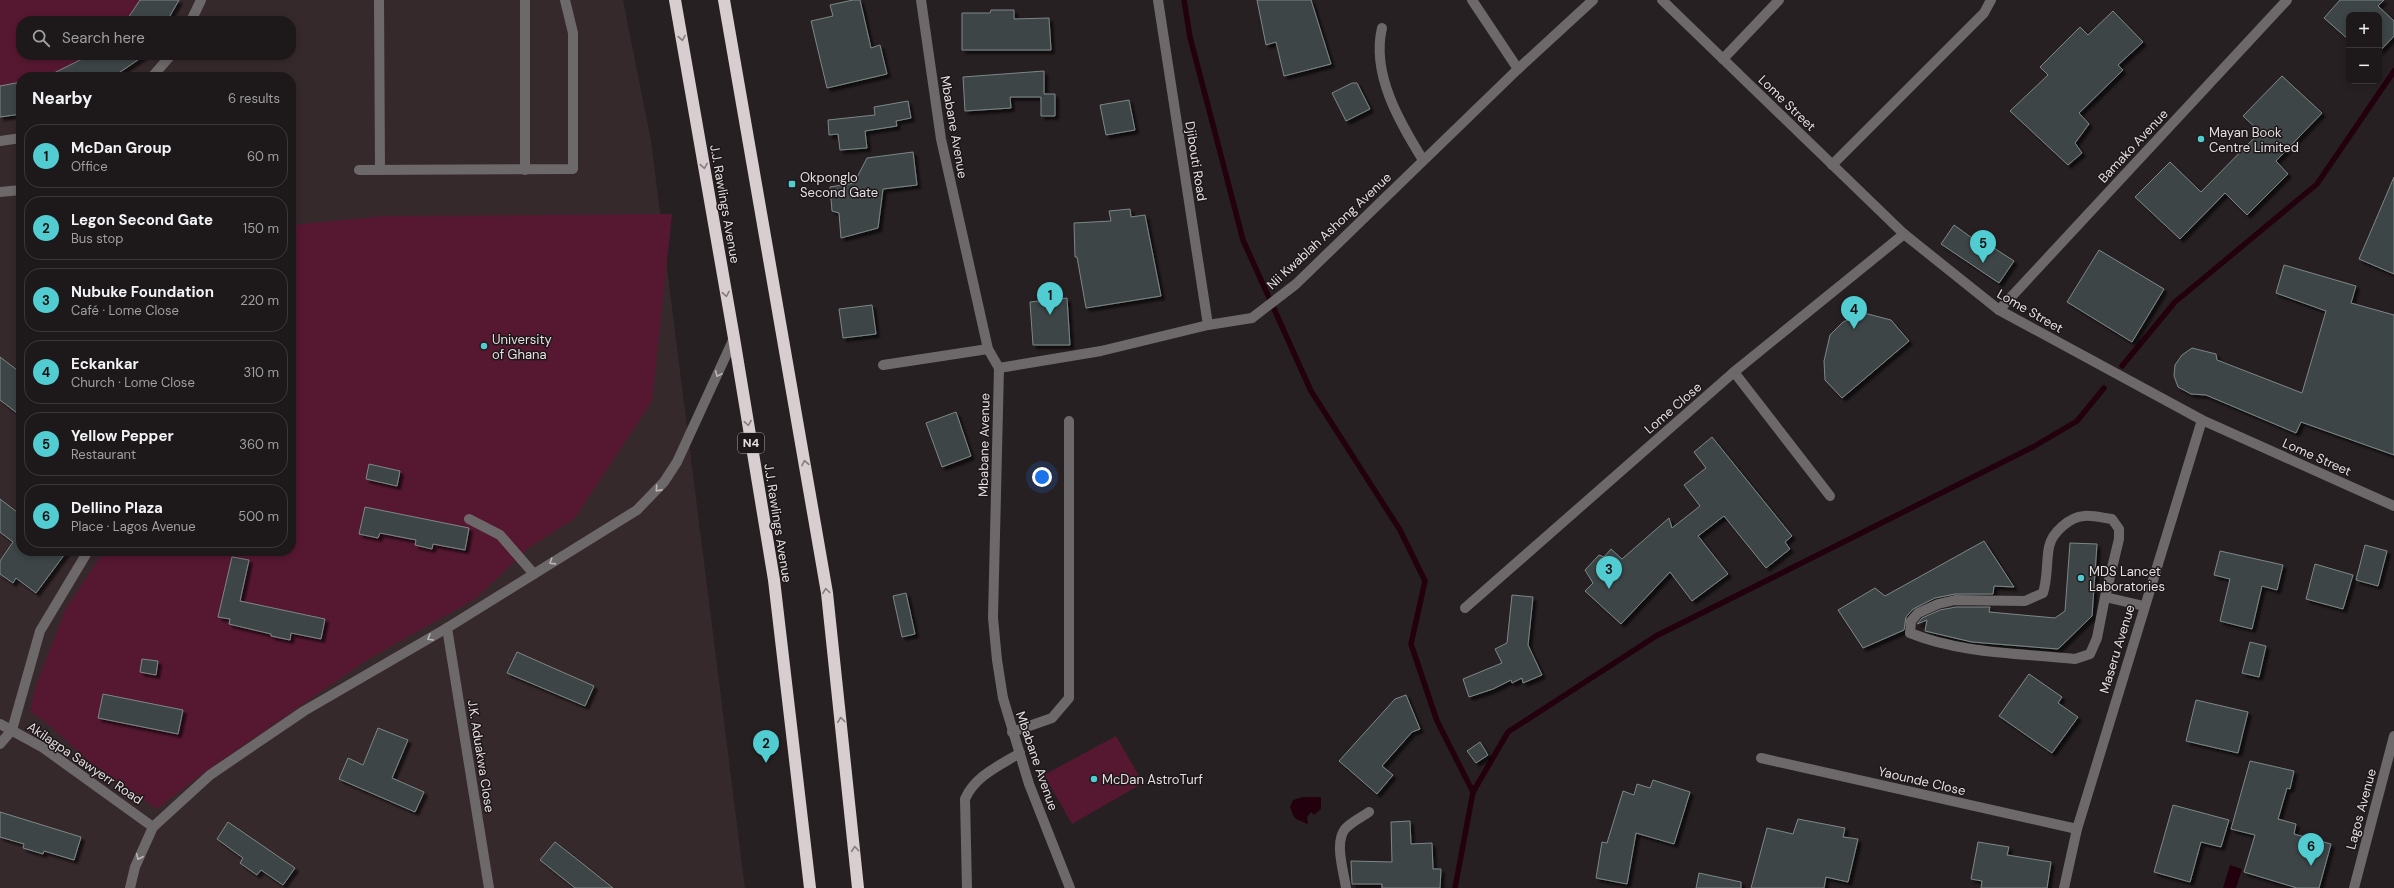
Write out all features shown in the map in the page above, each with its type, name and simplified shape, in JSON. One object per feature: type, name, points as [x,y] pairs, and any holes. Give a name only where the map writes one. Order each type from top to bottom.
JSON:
[{"type":"highway","name":"J.J. Rawlings Avenue","points":[[675,0],[734,338],[774,580],[810,888]]},
{"type":"highway","points":[[724,0],[827,593],[858,888]]},
{"type":"street","points":[[193,16],[201,0]]},
{"type":"street","points":[[379,0],[380,170]]},
{"type":"street","points":[[524,0],[525,170]]},
{"type":"street","points":[[359,170],[573,169],[573,33],[565,0]]},
{"type":"street","name":"Mbabane Avenue","points":[[921,0],[941,140],[988,349],[999,368],[993,618],[1003,698],[1012,732],[1029,784],[1070,888]]},
{"type":"street","name":"Djibouti Road","points":[[1158,0],[1208,326]]},
{"type":"street","points":[[1472,0],[1518,69]]},
{"type":"street","name":"Nii Kwablah Ashong Avenue","points":[[999,368],[1101,351],[1208,326],[1252,318],[1296,284],[1518,69],[1593,0]]},
{"type":"street","name":"Lome Street","points":[[1662,0],[1904,234],[1999,310],[2202,420],[2394,506]]},
{"type":"street","points":[[1723,59],[1779,0]]},
{"type":"street","points":[[1832,165],[1984,13],[1991,0]]},
{"type":"street","name":"Bamako Avenue","points":[[1999,310],[2287,0]]},
{"type":"street","points":[[1382,28],[1378,42],[1384,76],[1400,122],[1423,160]]},
{"type":"street","points":[[156,72],[167,60]]},
{"type":"street","points":[[0,141],[16,139]]},
{"type":"street","points":[[0,192],[16,190]]},
{"type":"street","name":"Lome Close","points":[[1465,608],[1734,372],[1904,234]]},
{"type":"street","points":[[130,888],[135,867],[153,827],[210,775],[304,711],[447,628],[637,510],[664,482],[677,462],[734,338]]},
{"type":"street","points":[[883,366],[988,349]]},
{"type":"street","points":[[1734,372],[1830,496]]},
{"type":"street","name":"Maseru Avenue","points":[[2064,888],[2077,829],[2202,420]]},
{"type":"street","points":[[1012,732],[1052,718],[1069,698],[1069,421]]},
{"type":"street","points":[[2085,516],[2112,519],[2119,529],[2119,539],[2105,597],[2097,638],[2090,654],[2074,659],[1964,648],[1925,639],[1910,633],[1911,621],[1918,613],[1938,604],[1955,600],[2025,601],[2043,593],[2047,580],[2049,546],[2053,537],[2074,518],[2085,516]]},
{"type":"street","points":[[469,519],[500,535],[534,574]]},
{"type":"street","points":[[0,744],[12,730],[40,631],[85,556]]},
{"type":"street","points":[[2105,597],[2144,606]]},
{"type":"street","name":"J.K. Aduakwa Close","points":[[447,628],[489,888]]},
{"type":"street","name":"Akilagpa Sawyerr Road","points":[[0,724],[42,747],[153,827]]},
{"type":"street","name":"Lagos Avenue","points":[[2354,888],[2394,736]]},
{"type":"street","points":[[967,888],[965,800],[970,786],[979,778],[1020,753]]},
{"type":"street","name":"Yaounde Close","points":[[1761,758],[2077,829]]},
{"type":"street","points":[[1346,888],[1341,836],[1346,828],[1369,812]]},
{"type":"shaded area","name":"University of Ghana","points":[[0,0],[623,0],[651,141],[745,888],[0,888]]},
{"type":"shaded area","points":[[0,0],[179,0],[170,16],[16,16],[16,60],[134,60],[119,72],[16,72],[16,115],[0,117]]},
{"type":"shaded area","points":[[672,214],[652,401],[575,518],[530,547],[475,599],[367,660],[206,771],[157,809],[91,763],[43,720],[30,712],[35,688],[66,608],[101,556],[296,556],[296,225],[386,216]]},
{"type":"shaded area","name":"McDan AstroTurf","points":[[1116,736],[1143,783],[1072,824],[1044,775]]},
{"type":"shaded area","points":[[1303,797],[1321,797],[1321,809],[1314,815],[1311,812],[1307,817],[1308,824],[1295,818],[1290,807],[1293,800]]},
{"type":"shaded area","points":[[2230,865],[2242,869],[2236,888],[2223,888]]},
{"type":"building","points":[[140,0],[179,0],[170,16],[129,16]]},
{"type":"building","points":[[860,0],[871,48],[880,45],[887,74],[827,88],[811,21],[833,16],[830,5]]},
{"type":"building","points":[[1257,0],[1311,0],[1331,64],[1284,76],[1276,42],[1266,45]]},
{"type":"building","points":[[2340,0],[2384,0],[2378,6],[2394,21],[2394,36],[2382,49],[2382,12],[2346,12],[2346,37],[2324,18]]},
{"type":"building","points":[[991,10],[1014,10],[1014,19],[1049,18],[1051,50],[962,50],[962,13],[990,13]]},
{"type":"building","points":[[2113,11],[2143,42],[2118,65],[2123,70],[2079,113],[2089,124],[2075,143],[2082,153],[2068,165],[2010,111],[2048,75],[2040,67],[2080,27],[2088,35]]},
{"type":"building","points":[[80,60],[138,60],[120,72],[56,72]]},
{"type":"building","points":[[1044,71],[1044,94],[1055,94],[1055,116],[1041,116],[1041,97],[1010,97],[1011,108],[965,111],[963,77]]},
{"type":"building","points":[[2282,76],[2322,113],[2276,161],[2288,174],[2247,215],[2225,193],[2180,239],[2135,197],[2170,162],[2201,192],[2260,132],[2243,116]]},
{"type":"building","points":[[16,83],[16,115],[0,117],[0,86]]},
{"type":"building","points":[[1352,83],[1357,83],[1370,109],[1346,121],[1332,93]]},
{"type":"building","points":[[1129,100],[1135,130],[1106,135],[1100,105]]},
{"type":"building","points":[[908,101],[911,118],[896,121],[897,126],[865,131],[867,148],[840,150],[838,134],[829,135],[828,120],[875,115],[874,107]]},
{"type":"building","points":[[913,152],[917,185],[883,189],[878,228],[841,238],[839,213],[832,211],[830,187],[854,183],[867,158]]},
{"type":"building","points":[[2394,177],[2394,274],[2359,259]]},
{"type":"building","points":[[1130,209],[1131,217],[1145,215],[1161,296],[1086,308],[1077,257],[1075,257],[1074,223],[1111,221],[1109,211]]},
{"type":"building","points":[[1954,225],[1972,238],[1974,235],[2014,261],[1999,283],[1941,244]]},
{"type":"building","points":[[2099,250],[2164,289],[2132,342],[2067,302]]},
{"type":"building","points":[[2284,265],[2356,286],[2351,303],[2394,315],[2394,455],[2301,422],[2296,433],[2206,395],[2191,394],[2178,387],[2174,376],[2175,365],[2182,355],[2192,348],[2216,354],[2217,360],[2302,393],[2326,311],[2276,293]]},
{"type":"building","points":[[1067,298],[1070,345],[1033,345],[1030,302]]},
{"type":"building","points":[[872,305],[876,334],[843,338],[839,309]]},
{"type":"building","points":[[1864,313],[1891,320],[1909,341],[1842,398],[1825,380],[1824,361],[1830,335],[1843,322]]},
{"type":"building","points":[[0,357],[16,369],[16,412],[0,400]]},
{"type":"building","points":[[956,412],[971,456],[942,467],[926,423]]},
{"type":"building","points":[[1712,437],[1792,536],[1785,542],[1790,549],[1766,568],[1724,516],[1698,536],[1728,574],[1692,601],[1670,572],[1621,624],[1585,591],[1593,583],[1585,570],[1599,555],[1604,557],[1611,549],[1622,559],[1669,518],[1672,528],[1700,506],[1684,485],[1706,468],[1694,452]]},
{"type":"building","points":[[369,464],[400,471],[397,486],[366,479]]},
{"type":"building","points":[[0,499],[16,511],[16,556],[63,556],[36,593],[16,578],[13,583],[0,574],[0,561],[13,542],[0,532]]},
{"type":"building","points":[[365,507],[469,528],[465,550],[433,544],[432,549],[415,545],[416,540],[380,533],[378,538],[359,534]]},
{"type":"building","points":[[1984,541],[2014,587],[1994,586],[1993,594],[1955,594],[1935,598],[1913,609],[1906,617],[1904,630],[1863,648],[1838,610],[1875,588],[1885,596]]},
{"type":"building","name":"MDS Lancet Laboratories","points":[[2070,543],[2097,544],[2092,616],[2058,649],[1972,642],[1925,631],[1927,620],[1917,624],[1922,618],[1940,610],[1956,607],[1990,607],[1989,612],[2055,618],[2065,611]]},
{"type":"building","points":[[2365,545],[2387,551],[2378,586],[2356,580]]},
{"type":"building","points":[[2220,551],[2283,565],[2277,590],[2262,586],[2252,629],[2220,621],[2230,579],[2214,575]]},
{"type":"building","points":[[232,557],[249,560],[240,601],[325,619],[321,639],[291,633],[290,640],[271,636],[271,634],[229,624],[230,619],[218,617]]},
{"type":"building","points":[[2315,564],[2353,575],[2343,609],[2306,599]]},
{"type":"building","points":[[906,593],[915,634],[902,637],[893,596]]},
{"type":"building","points":[[1512,595],[1533,597],[1528,645],[1542,675],[1523,683],[1522,678],[1512,683],[1511,680],[1493,689],[1469,697],[1463,679],[1502,663],[1495,649],[1507,643]]},
{"type":"building","points":[[2250,642],[2266,646],[2259,677],[2242,673]]},
{"type":"building","points":[[517,652],[594,686],[585,706],[507,673]]},
{"type":"building","points":[[142,659],[158,661],[156,675],[140,672]]},
{"type":"building","points":[[2029,674],[2062,697],[2058,703],[2078,717],[2052,753],[1999,716]]},
{"type":"building","points":[[103,694],[183,710],[178,734],[98,718]]},
{"type":"building","points":[[1406,695],[1420,729],[1412,732],[1382,766],[1393,775],[1377,794],[1339,761],[1395,699]]},
{"type":"building","points":[[2196,700],[2248,712],[2238,753],[2186,741]]},
{"type":"building","points":[[378,728],[408,740],[392,778],[424,792],[415,812],[339,779],[348,758],[363,765]]},
{"type":"building","points":[[1480,742],[1488,755],[1476,763],[1467,751]]},
{"type":"building","points":[[2250,761],[2294,771],[2290,789],[2287,788],[2278,819],[2296,824],[2294,834],[2331,844],[2319,888],[2297,888],[2244,872],[2255,835],[2231,829]]},
{"type":"building","points":[[1653,780],[1690,792],[1674,844],[1636,833],[1627,884],[1596,878],[1602,842],[1607,843],[1623,791],[1634,795],[1637,784],[1650,788]]},
{"type":"building","points":[[2173,805],[2229,820],[2221,847],[2201,842],[2190,882],[2154,872]]},
{"type":"building","points":[[0,812],[81,837],[74,860],[44,851],[43,854],[23,848],[24,844],[0,837]]},
{"type":"building","points":[[1798,819],[1845,828],[1843,837],[1858,839],[1848,882],[1826,877],[1824,888],[1751,888],[1767,828],[1793,834]]},
{"type":"building","points":[[1410,821],[1411,844],[1432,843],[1433,869],[1441,869],[1440,888],[1382,888],[1382,884],[1352,884],[1351,861],[1392,862],[1391,822]]},
{"type":"building","points":[[228,822],[295,868],[283,885],[261,870],[257,875],[240,863],[243,858],[217,839]]},
{"type":"building","points":[[555,842],[613,888],[575,888],[540,860]]},
{"type":"building","points":[[1978,842],[2009,847],[2007,855],[2051,862],[2047,888],[1981,888],[1982,881],[1971,879]]},
{"type":"building","points":[[1699,873],[1741,882],[1741,888],[1696,888]]},
{"type":"waterway","points":[[1184,0],[1190,37],[1243,240],[1311,391],[1400,530],[1425,581],[1411,644],[1437,721],[1473,792],[1455,888]]},
{"type":"waterway","points":[[2122,366],[2175,302],[2317,184],[2394,71]]},
{"type":"waterway","points":[[1473,792],[1508,732],[1656,636],[2033,447],[2077,421],[2104,388]]},
{"type":"place","name":"Mayan Book Centre Limited","points":[[2201,139]]},
{"type":"place","name":"Okponglo Second Gate","points":[[792,184]]},
{"type":"place","name":"Yellow Pepper","points":[[1983,263]]},
{"type":"place","name":"McDan Group","points":[[1050,315]]},
{"type":"place","name":"Eckankar","points":[[1854,329]]},
{"type":"place","name":"University of Ghana","points":[[484,346]]},
{"type":"place","name":"MDS Lancet Laboratories","points":[[2081,578]]},
{"type":"place","name":"Nubuke Foundation","points":[[1609,589]]},
{"type":"place","name":"Legon Second Gate","points":[[766,763]]},
{"type":"place","name":"McDan AstroTurf","points":[[1094,779]]},
{"type":"place","name":"Dellino Plaza","points":[[2311,866]]}]
